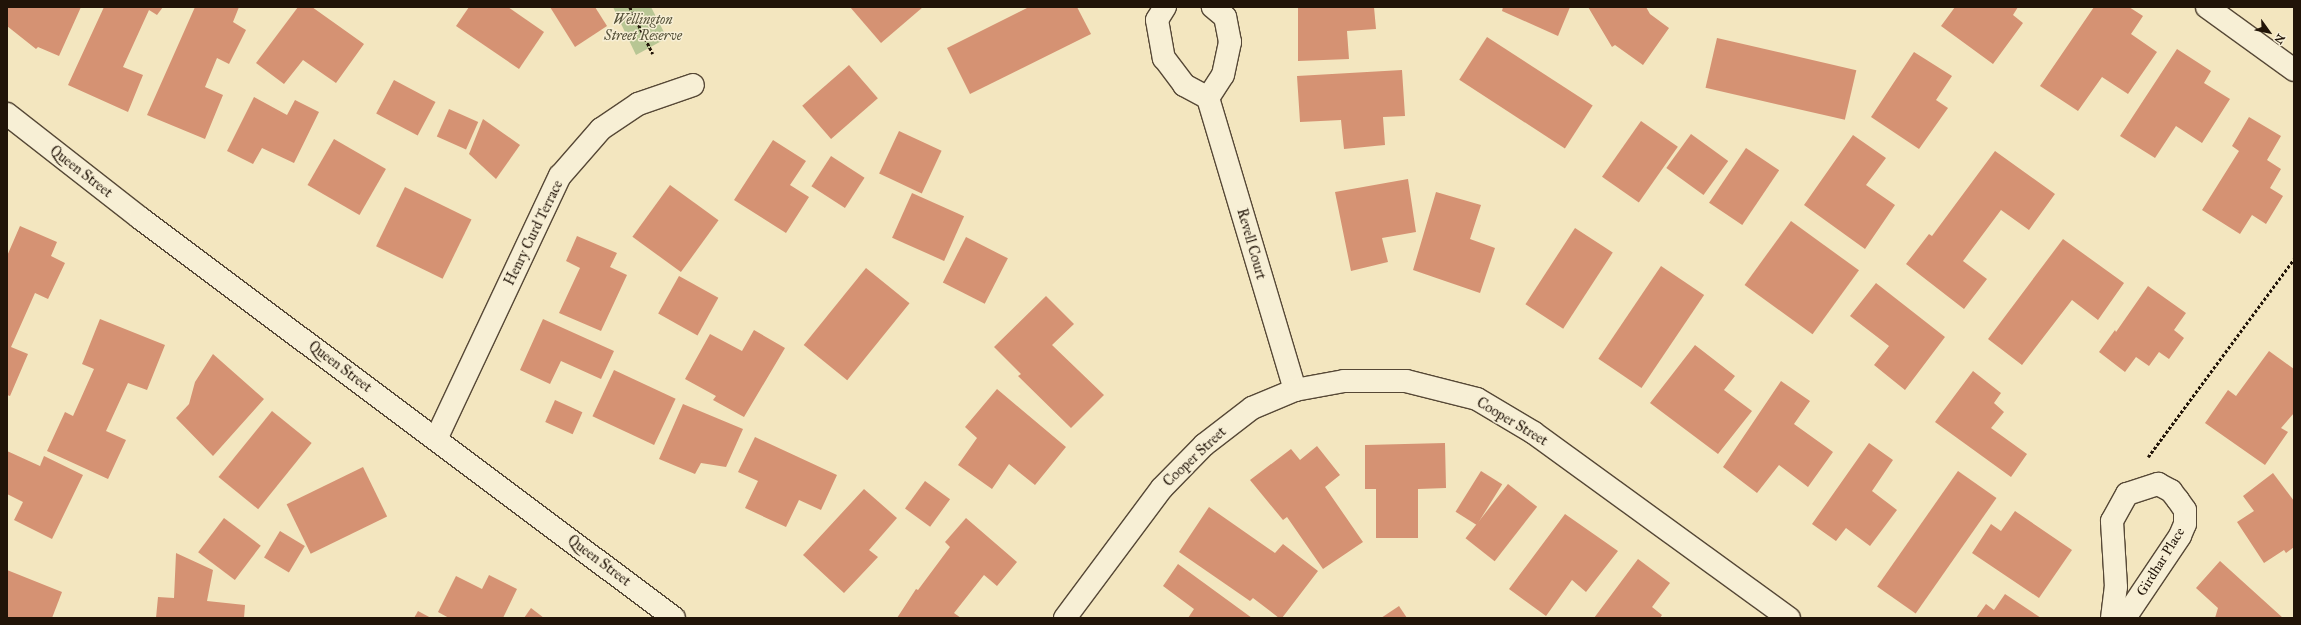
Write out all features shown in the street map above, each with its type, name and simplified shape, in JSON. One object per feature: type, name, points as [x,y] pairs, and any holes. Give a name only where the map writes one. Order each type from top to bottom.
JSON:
[{"type":"street","points":[[1165,7],[1157,20],[1164,58],[1184,85],[1208,98],[1223,75],[1230,42],[1224,17],[1213,7]]},
{"type":"street","points":[[2207,7],[2294,70]]},
{"type":"street","name":"Henry Curd Terrace","points":[[436,439],[560,176],[607,125],[638,104],[693,86]]},
{"type":"street","name":"Revell Court","points":[[1208,98],[1295,390]]},
{"type":"street","name":"Queen Street","points":[[7,114],[140,218],[674,618]]},
{"type":"street","name":"Cooper Street","points":[[1065,618],[1162,488],[1204,445],[1252,408],[1295,390],[1344,381],[1406,381],[1477,399],[1534,433],[1789,618]]},
{"type":"street","name":"Girdhar Place","points":[[2112,618],[2116,587],[2112,521],[2128,494],[2158,484],[2171,491],[2185,510],[2185,524],[2180,536],[2125,618]]},
{"type":"path","points":[[630,7],[654,54]]},
{"type":"path","points":[[2146,461],[2294,259]]},
{"type":"green space","name":"Wellington Street Reserve","points":[[613,7],[651,7],[667,38],[636,55]]},
{"type":"building","points":[[7,7],[81,7],[59,56],[38,47],[36,49],[7,26]]},
{"type":"building","points":[[104,7],[163,7],[157,15],[149,10],[123,67],[143,75],[128,112],[68,85]]},
{"type":"building","points":[[195,7],[239,7],[233,22],[246,30],[229,64],[217,58],[205,87],[223,95],[205,139],[147,115]]},
{"type":"building","points":[[298,7],[312,7],[364,44],[336,83],[303,60],[284,84],[256,63]]},
{"type":"building","points":[[469,7],[508,7],[544,32],[519,69],[456,26]]},
{"type":"building","points":[[550,7],[595,7],[607,26],[575,47]]},
{"type":"building","points":[[850,7],[923,7],[881,43]]},
{"type":"building","points":[[1029,7],[1077,7],[1091,34],[970,94],[947,48]]},
{"type":"building","points":[[1298,7],[1374,7],[1376,29],[1347,31],[1349,59],[1298,61]]},
{"type":"building","points":[[1503,7],[1570,7],[1558,36],[1502,11]]},
{"type":"building","points":[[1588,7],[1646,7],[1650,14],[1669,28],[1643,65],[1615,45],[1612,47]]},
{"type":"building","points":[[1955,7],[2018,7],[2013,15],[2023,23],[1993,64],[1941,26]]},
{"type":"building","points":[[2094,7],[2129,7],[2143,16],[2131,34],[2157,52],[2128,94],[2102,77],[2078,111],[2040,86]]},
{"type":"building","points":[[1487,37],[1593,106],[1565,148],[1459,80]]},
{"type":"building","points":[[1717,38],[1856,70],[1845,120],[1706,88]]},
{"type":"building","points":[[2177,49],[2211,71],[2204,83],[2230,99],[2202,143],[2176,126],[2155,158],[2120,136]]},
{"type":"building","points":[[1914,52],[1952,76],[1936,100],[1948,108],[1919,149],[1871,117]]},
{"type":"building","points":[[849,65],[878,98],[831,139],[802,106]]},
{"type":"building","points":[[1402,70],[1405,116],[1383,117],[1385,145],[1344,149],[1341,120],[1300,122],[1297,76]]},
{"type":"building","points":[[394,80],[435,102],[418,136],[376,114]]},
{"type":"building","points":[[254,97],[287,115],[295,100],[319,112],[294,163],[262,148],[253,164],[227,151]]},
{"type":"building","points":[[449,109],[478,122],[466,149],[437,136]]},
{"type":"building","points":[[2249,117],[2281,136],[2267,160],[2281,169],[2270,188],[2283,196],[2266,224],[2252,215],[2240,234],[2202,210],[2239,151],[2232,146]]},
{"type":"building","points":[[483,119],[520,145],[496,179],[469,154]]},
{"type":"building","points":[[1641,121],[1678,147],[1639,203],[1602,177]]},
{"type":"building","points":[[899,131],[942,151],[922,193],[879,174]]},
{"type":"building","points":[[1691,134],[1728,161],[1704,195],[1666,168]]},
{"type":"building","points":[[1853,135],[1886,158],[1866,185],[1895,205],[1865,249],[1804,205]]},
{"type":"building","points":[[334,139],[386,169],[359,215],[308,185]]},
{"type":"building","points":[[773,140],[806,161],[790,185],[809,197],[786,233],[734,200]]},
{"type":"building","points":[[1746,148],[1779,170],[1742,225],[1709,203]]},
{"type":"building","points":[[1995,151],[2055,194],[2029,230],[2001,210],[1963,261],[1987,279],[1964,309],[1906,264],[1929,234],[1932,236]]},
{"type":"building","points":[[831,156],[865,178],[845,208],[811,186]]},
{"type":"building","points":[[1408,179],[1416,232],[1382,238],[1388,262],[1351,271],[1335,192]]},
{"type":"building","points":[[670,185],[719,220],[681,272],[632,237]]},
{"type":"building","points":[[405,187],[472,219],[443,279],[376,246]]},
{"type":"building","points":[[1436,192],[1481,205],[1470,239],[1495,248],[1480,293],[1413,270]]},
{"type":"building","points":[[912,193],[964,216],[944,261],[892,238]]},
{"type":"building","points":[[1791,221],[1859,270],[1813,334],[1745,285]]},
{"type":"building","points":[[20,226],[57,242],[51,256],[65,263],[48,299],[35,293],[11,347],[28,354],[10,396],[7,395],[7,256]]},
{"type":"building","points":[[1575,228],[1613,253],[1563,329],[1525,304]]},
{"type":"building","points":[[577,236],[617,253],[610,267],[627,275],[601,331],[559,313],[580,268],[566,261]]},
{"type":"building","points":[[966,237],[1008,258],[985,304],[943,282]]},
{"type":"building","points":[[2063,239],[2124,283],[2098,320],[2072,300],[2022,365],[1988,339]]},
{"type":"building","points":[[1661,266],[1704,295],[1641,388],[1598,359]]},
{"type":"building","points":[[866,268],[910,303],[847,380],[804,345]]},
{"type":"building","points":[[679,276],[718,298],[698,335],[658,314]]},
{"type":"building","points":[[1876,283],[1945,337],[1905,390],[1874,365],[1889,346],[1850,316]]},
{"type":"building","points":[[2148,286],[2186,313],[2174,330],[2184,338],[2169,359],[2159,352],[2149,366],[2136,357],[2125,372],[2099,352],[2115,330],[2116,332]]},
{"type":"building","points":[[1046,296],[1074,324],[1052,345],[1104,395],[1071,428],[1018,376],[1021,374],[994,347]]},
{"type":"building","points":[[100,319],[165,345],[147,390],[128,383],[106,431],[126,440],[108,479],[47,451],[65,412],[73,416],[94,369],[82,364]]},
{"type":"building","points":[[543,319],[614,351],[601,379],[561,361],[550,384],[520,370]]},
{"type":"building","points":[[754,330],[785,348],[744,417],[713,400],[716,396],[685,379],[710,334],[742,351]]},
{"type":"building","points":[[1695,345],[1735,376],[1724,390],[1752,411],[1718,454],[1650,403]]},
{"type":"building","points":[[2269,351],[2294,369],[2294,413],[2281,428],[2288,432],[2265,465],[2205,423],[2228,390],[2236,396]]},
{"type":"building","points":[[213,354],[264,399],[213,456],[176,418],[189,404],[195,382]]},
{"type":"building","points":[[614,370],[676,399],[654,445],[592,416]]},
{"type":"building","points":[[1973,371],[2001,393],[1994,403],[2004,412],[1991,428],[2027,454],[2011,477],[1935,422]]},
{"type":"building","points":[[1781,381],[1810,401],[1794,424],[1833,452],[1808,487],[1779,465],[1757,493],[1723,467]]},
{"type":"building","points":[[997,389],[1066,447],[1035,485],[1009,464],[992,489],[958,465],[977,438],[965,427]]},
{"type":"building","points":[[555,400],[582,412],[573,434],[545,422]]},
{"type":"building","points":[[683,404],[743,429],[726,467],[701,463],[695,474],[659,459]]},
{"type":"building","points":[[272,411],[312,443],[258,509],[219,477]]},
{"type":"building","points":[[755,437],[837,475],[821,510],[799,500],[786,527],[745,508],[758,481],[738,472]]},
{"type":"building","points":[[1445,443],[1446,488],[1418,489],[1418,538],[1376,538],[1376,489],[1365,489],[1365,445]]},
{"type":"building","points":[[1869,443],[1893,460],[1872,491],[1897,510],[1870,546],[1846,528],[1836,541],[1812,524]]},
{"type":"building","points":[[1317,446],[1340,475],[1325,487],[1363,542],[1323,569],[1287,517],[1283,520],[1250,480],[1291,449],[1300,460]]},
{"type":"building","points":[[7,451],[40,466],[44,456],[83,475],[52,539],[14,520],[23,502],[7,494]]},
{"type":"building","points":[[363,467],[387,516],[311,554],[287,504]]},
{"type":"building","points":[[1481,471],[1502,484],[1477,525],[1456,512]]},
{"type":"building","points":[[1958,471],[1997,498],[1916,613],[1877,587]]},
{"type":"building","points":[[2273,473],[2294,501],[2294,547],[2286,553],[2284,550],[2264,563],[2237,522],[2254,511],[2243,496]]},
{"type":"building","points":[[925,481],[950,499],[930,527],[905,509]]},
{"type":"building","points":[[1508,484],[1537,507],[1495,561],[1466,538]]},
{"type":"building","points":[[864,489],[897,518],[869,550],[878,557],[844,593],[803,555]]},
{"type":"building","points":[[1209,507],[1275,553],[1283,544],[1318,571],[1282,618],[1279,618],[1253,598],[1250,601],[1179,552]]},
{"type":"building","points":[[2015,511],[2072,550],[2039,598],[1972,553],[1991,524],[2001,531]]},
{"type":"building","points":[[1565,514],[1618,551],[1586,592],[1572,580],[1546,616],[1509,589]]},
{"type":"building","points":[[224,518],[261,546],[235,580],[198,552]]},
{"type":"building","points":[[966,518],[1017,562],[997,586],[984,575],[954,613],[961,618],[897,618],[916,589],[918,590],[950,547],[945,542]]},
{"type":"building","points":[[280,531],[305,546],[289,573],[264,558]]},
{"type":"building","points":[[176,553],[213,570],[207,601],[245,605],[244,618],[156,618],[158,597],[174,598]]},
{"type":"building","points":[[1638,559],[1670,583],[1652,607],[1662,615],[1660,618],[1594,618]]},
{"type":"building","points":[[2220,561],[2283,618],[2215,618],[2218,608],[2196,588]]},
{"type":"building","points":[[1178,564],[1252,618],[1188,618],[1194,609],[1163,586]]},
{"type":"building","points":[[7,570],[62,592],[52,618],[7,618]]},
{"type":"building","points":[[489,575],[517,589],[503,618],[449,618],[438,612],[456,576],[482,589]]},
{"type":"building","points":[[2005,594],[2041,618],[1976,618],[1986,604],[1994,610]]},
{"type":"building","points":[[1399,606],[1407,618],[1381,618]]},
{"type":"building","points":[[531,608],[544,618],[524,618]]},
{"type":"building","points":[[418,611],[431,618],[414,618]]}]
